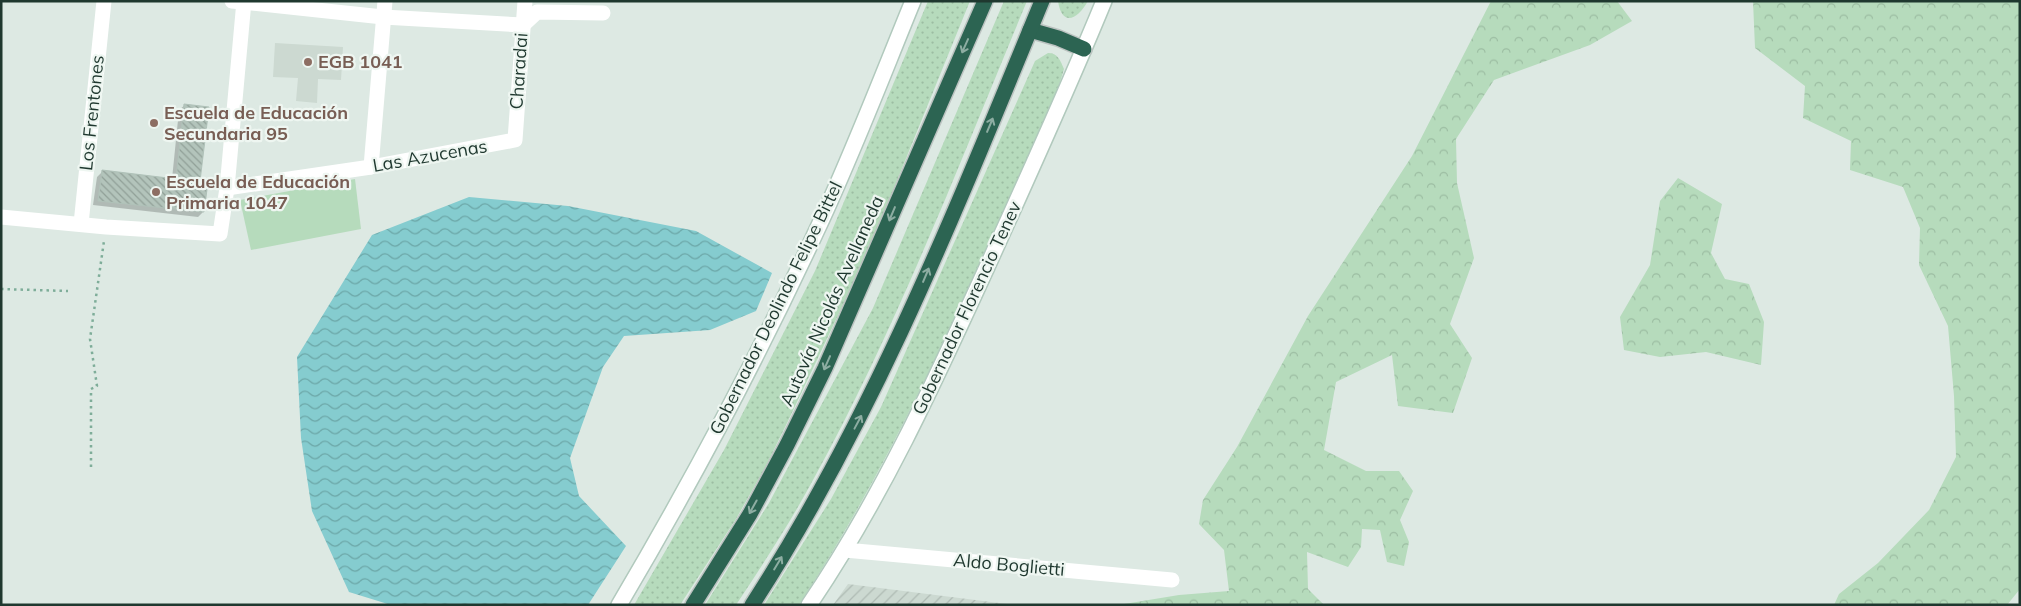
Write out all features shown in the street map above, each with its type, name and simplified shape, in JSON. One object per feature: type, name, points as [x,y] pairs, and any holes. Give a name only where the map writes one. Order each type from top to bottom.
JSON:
[{"type":"highway","name":"Autovía Nicolás Avellaneda","points":[[693,605],[750,514],[825,368],[985,1]]},
{"type":"highway","points":[[752,605],[815,500],[878,383],[921,288],[1042,1]]},
{"type":"highway","points":[[1030,30],[1058,38],[1084,49]]},
{"type":"street","name":"Los Frentones","points":[[81,224],[104,1]]},
{"type":"street","points":[[371,167],[385,1]]},
{"type":"street","name":"Charadai","points":[[515,140],[525,1]]},
{"type":"street","name":"Gobernador Deolindo Felipe Bittel","points":[[618,605],[679,502],[764,341],[816,232],[913,1]]},
{"type":"street","name":"Gobernador Florencio Tenev","points":[[809,605],[845,550],[891,469],[933,383],[1104,1]]},
{"type":"street","points":[[1,217],[106,227],[220,234],[227,188],[240,2],[383,17],[523,25],[537,12],[604,13]]},
{"type":"street","name":"Las Azucenas","points":[[227,188],[371,167],[515,140]]},
{"type":"street","name":"Aldo Boglietti","points":[[845,550],[1172,580]]},
{"type":"path","points":[[91,467],[91,389],[97,386],[90,340],[106,227]]},
{"type":"path","points":[[1,289],[68,291]]},
{"type":"shaded area","name":"EGB 1041","points":[[275,43],[343,47],[341,80],[318,79],[317,103],[296,101],[298,78],[273,77]]},
{"type":"shaded area","points":[[848,584],[1015,605],[833,605]]},
{"type":"green space","points":[[928,1],[970,1],[868,252],[789,419],[766,466],[736,519],[680,605],[634,605],[724,450],[815,271]]},
{"type":"green space","points":[[1004,1],[1027,1],[900,304],[844,422],[795,512],[736,605],[705,605],[769,503],[873,308]]},
{"type":"green space","points":[[1058,1],[1088,1],[1080,12],[1071,18],[1067,18],[1063,15]]},
{"type":"green space","points":[[1491,1],[1617,1],[1632,21],[1590,45],[1494,80],[1456,139],[1457,183],[1474,258],[1450,324],[1472,358],[1453,413],[1398,406],[1392,355],[1336,382],[1324,450],[1366,471],[1399,471],[1413,491],[1400,520],[1409,542],[1404,566],[1387,562],[1380,530],[1362,529],[1361,547],[1348,567],[1307,552],[1308,589],[1324,605],[1118,605],[1179,595],[1229,591],[1224,550],[1199,524],[1203,500],[1237,447],[1308,316],[1412,156]]},
{"type":"green space","points":[[1753,1],[2020,1],[2020,589],[2007,605],[1834,605],[1839,594],[1878,563],[1929,510],[1956,457],[1954,396],[1948,326],[1919,265],[1920,228],[1903,187],[1850,170],[1851,141],[1803,118],[1805,86],[1755,48]]},
{"type":"green space","points":[[1051,53],[1060,60],[1064,69],[1053,105],[965,296],[904,422],[836,545],[799,605],[764,605],[831,499],[881,407],[1035,61]]},
{"type":"green space","points":[[1678,178],[1722,204],[1711,253],[1725,279],[1749,284],[1764,322],[1761,365],[1706,352],[1660,357],[1624,350],[1620,317],[1650,265],[1660,201]]},
{"type":"green space","points":[[355,179],[361,229],[251,250],[240,200]]},
{"type":"water","points":[[469,197],[568,206],[696,231],[772,273],[756,311],[710,330],[624,336],[603,367],[570,458],[579,496],[626,546],[588,605],[391,605],[349,592],[312,511],[301,438],[297,357],[372,235]]},
{"type":"building","points":[[184,104],[209,107],[200,181],[208,182],[204,212],[98,201],[102,170],[176,179]]},
{"type":"place","name":"EGB 1041","points":[[308,62]]},
{"type":"place","name":"Escuela de Educación Secundaria 95","points":[[154,123]]},
{"type":"place","name":"Escuela de Educación Primaria 1047","points":[[156,192]]}]
